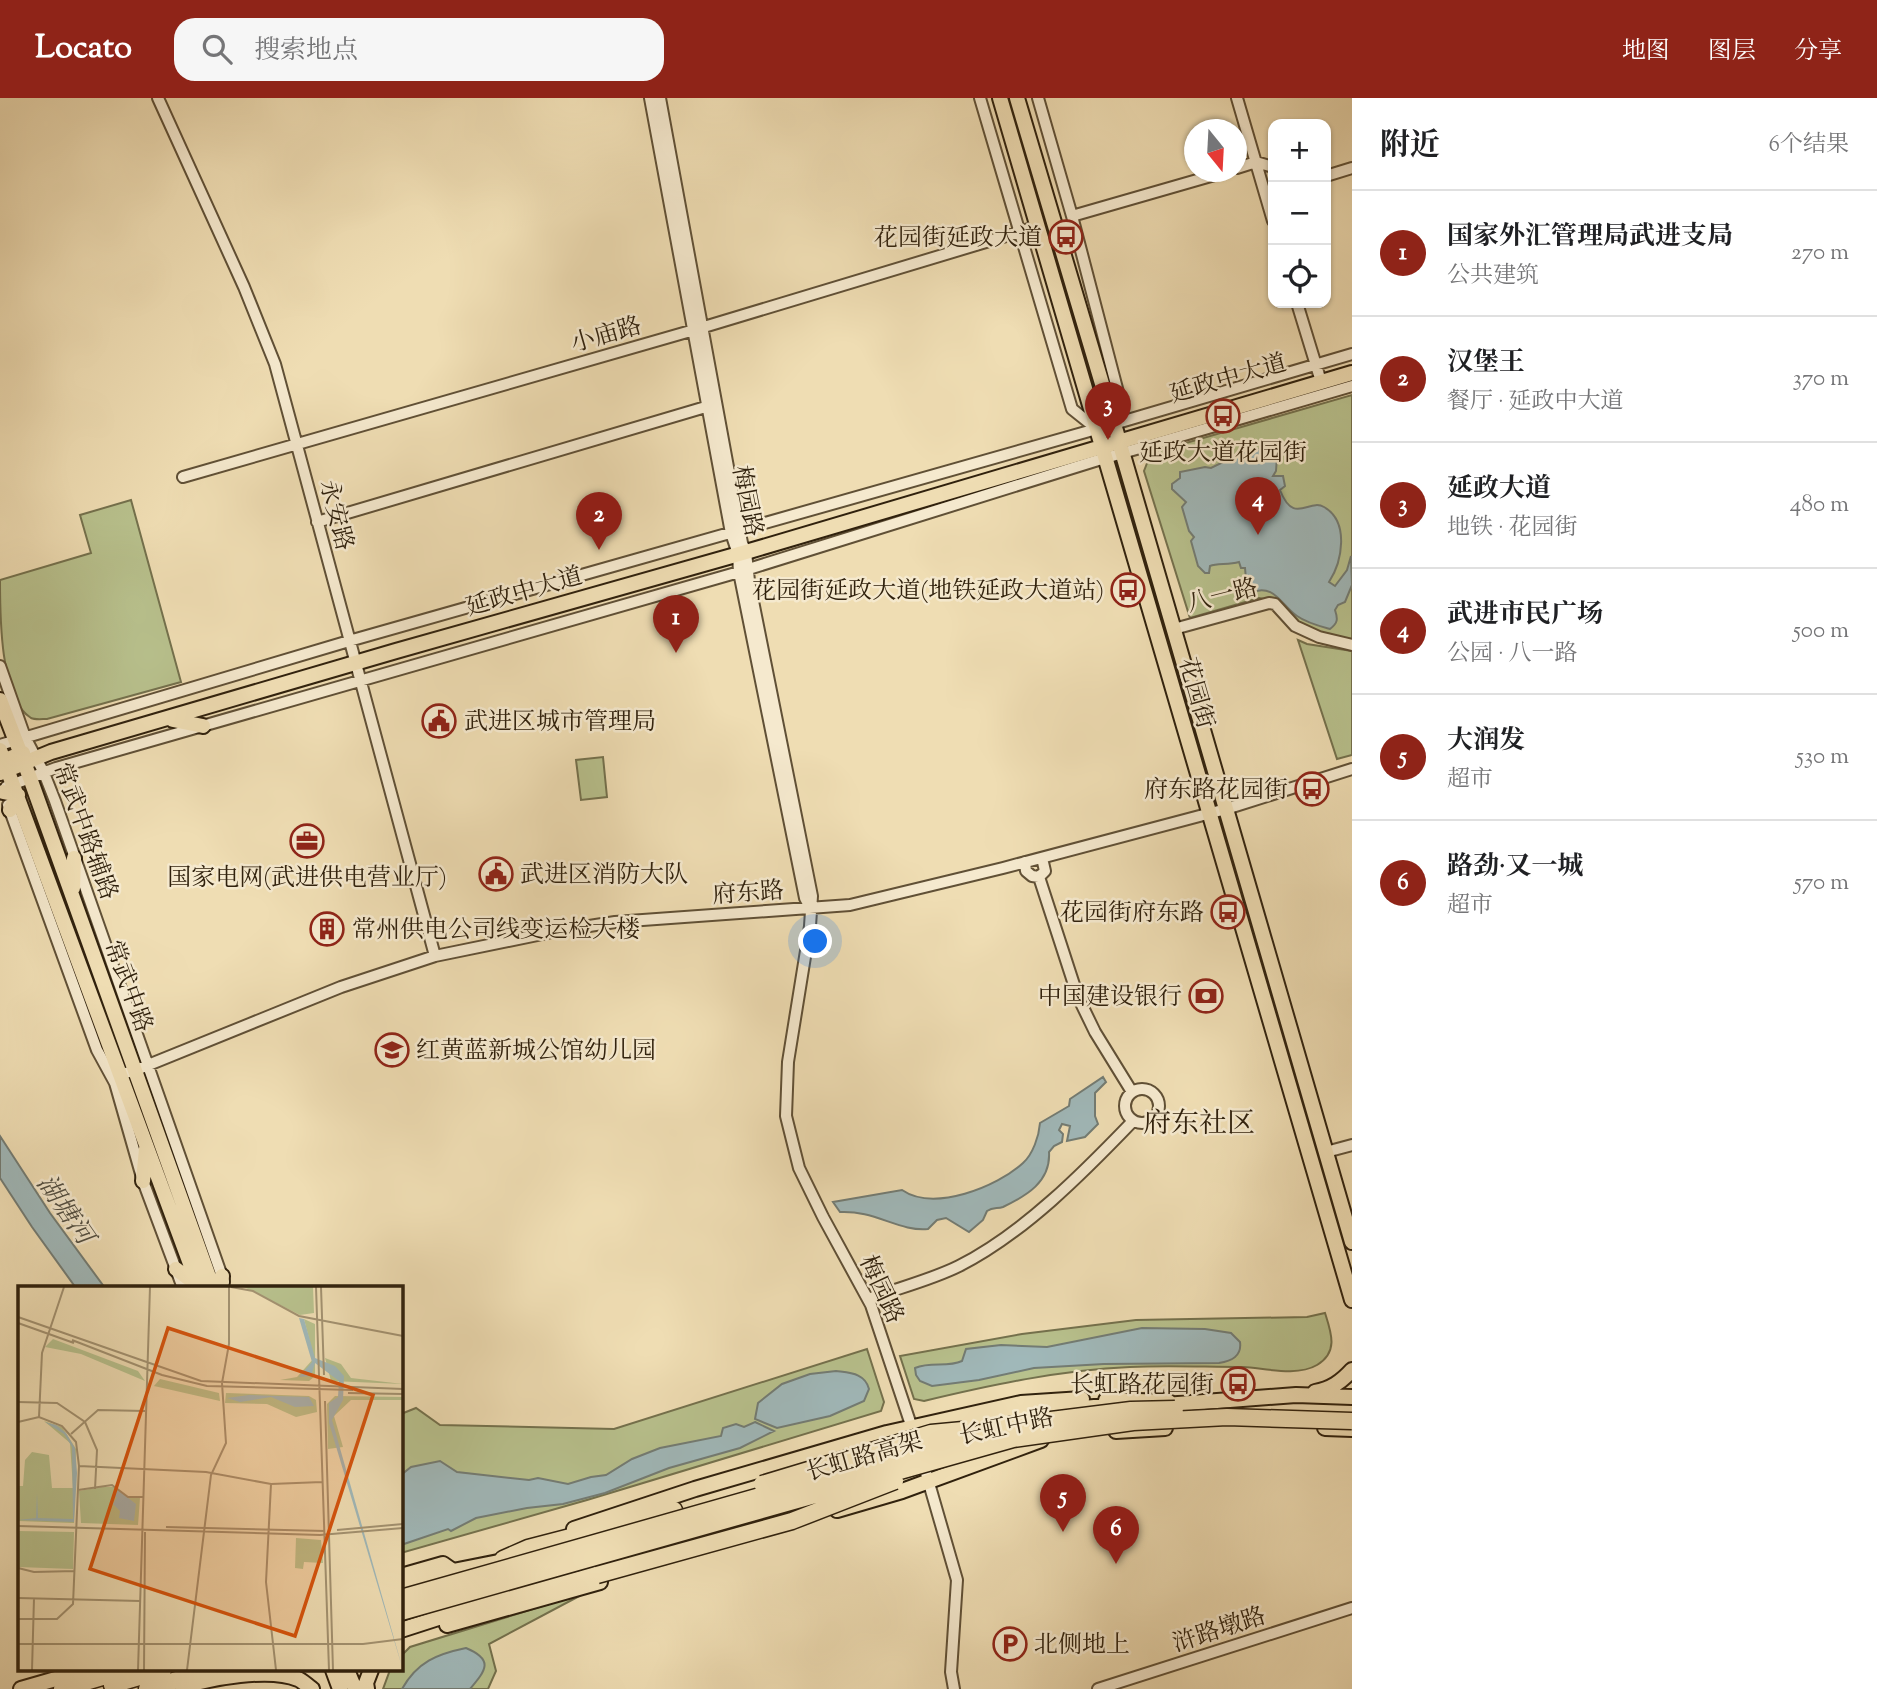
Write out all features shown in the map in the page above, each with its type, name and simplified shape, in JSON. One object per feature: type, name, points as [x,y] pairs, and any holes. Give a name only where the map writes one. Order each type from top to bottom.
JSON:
[{"type":"highway","name":"长虹路高架","points":[[402,1598],[1010,1425],[1131,1410],[1351,1401]]},
{"type":"highway","name":"长虹路高架","points":[[402,1612],[986,1445],[1133,1422],[1227,1417],[1351,1427]]},
{"type":"highway","points":[[503,1559],[528,1548],[674,1510],[932,1433],[1010,1425]]},
{"type":"highway","points":[[492,1601],[792,1521],[986,1445]]},
{"type":"highway","points":[[73,1688],[120,1672]]},
{"type":"highway","points":[[100,1689],[156,1672]]},
{"type":"highway","points":[[147,1689],[203,1672]]},
{"type":"main road","name":"花园街","points":[[1000,98],[1352,1300]]},
{"type":"main road","name":"花园街","points":[[1017,98],[1119,438],[1352,1242]]},
{"type":"main road","name":"延政中大道","points":[[1119,438],[1317,370],[1352,366]]},
{"type":"main road","name":"延政中大道","points":[[4,774],[23,745],[1352,373]]},
{"type":"main road","name":"延政中大道","points":[[23,745],[169,719],[352,653]]},
{"type":"main road","name":"常武中路","points":[[0,700],[37,775],[125,1079],[147,1144],[209,1286]]},
{"type":"main road","points":[[16,713],[23,745]]},
{"type":"main road","points":[[169,719],[203,726]]},
{"type":"main road","points":[[4,774],[9,810]]},
{"type":"main road","name":"常武中路","points":[[4,774],[91,999],[209,1286]]},
{"type":"main road","points":[[72,896],[74,858]]},
{"type":"main road","points":[[143,1181],[147,1144]]},
{"type":"main road","points":[[176,1269],[209,1286]]},
{"type":"main road","points":[[1296,1395],[1328,1389],[1352,1370]]},
{"type":"main road","name":"长虹中路","points":[[402,1589],[453,1571],[513,1559],[662,1518],[1007,1418],[1094,1406],[1202,1403],[1296,1395],[1351,1401]]},
{"type":"main road","points":[[503,1559],[530,1542],[695,1489],[912,1428],[1021,1403],[1083,1399],[1202,1403]]},
{"type":"main road","points":[[1351,1401],[1351,1427]]},
{"type":"main road","name":"长虹中路","points":[[927,1474],[1041,1440],[1095,1432],[1238,1423],[1351,1427]]},
{"type":"main road","points":[[402,1633],[492,1601],[927,1474]]},
{"type":"main road","points":[[402,1633],[428,1629],[536,1601],[927,1474]]},
{"type":"main road","points":[[402,1576],[443,1564],[453,1571]]},
{"type":"main road","points":[[21,1689],[80,1672]]},
{"type":"main road","points":[[73,1688],[134,1672]]},
{"type":"main road","points":[[173,1689],[200,1686],[242,1672]]},
{"type":"main road","points":[[334,1672],[340,1689]]},
{"type":"main road","points":[[350,1672],[366,1684]]},
{"type":"main road","points":[[228,1675],[282,1675],[298,1679],[312,1689]]},
{"type":"street","name":"永安路","points":[[158,98],[275,364],[435,956]]},
{"type":"street","name":"梅园路","points":[[650,98],[699,329],[709,406],[738,543]]},
{"type":"street","name":"梅园路","points":[[660,98],[699,329],[804,898],[811,909],[789,1062],[786,1116],[799,1168],[868,1298],[927,1474],[957,1580],[951,1672],[954,1689]]},
{"type":"street","points":[[980,98],[1072,409],[1101,443]]},
{"type":"street","points":[[1038,98],[1119,396],[1119,438],[1352,386]]},
{"type":"street","points":[[1237,98],[1268,192]]},
{"type":"street","points":[[1247,165],[1256,162],[1268,166]]},
{"type":"street","points":[[1331,174],[1352,168]]},
{"type":"street","points":[[1072,216],[1190,182]]},
{"type":"street","name":"小庙路","points":[[183,477],[699,329],[1039,226]]},
{"type":"street","points":[[1298,308],[1317,370],[1352,354]]},
{"type":"street","points":[[317,522],[709,406]]},
{"type":"street","points":[[738,543],[1101,443]]},
{"type":"street","points":[[4,774],[37,775],[743,570],[1101,443]]},
{"type":"street","name":"八一路","points":[[1174,629],[1269,603],[1275,604],[1295,626],[1319,637],[1352,645]]},
{"type":"street","points":[[0,666],[16,713]]},
{"type":"street","name":"府东路","points":[[125,1079],[341,987],[435,956],[557,930],[615,922],[849,905],[1209,814],[1352,769]]},
{"type":"street","name":"常武中路辅路","points":[[37,775],[74,858],[125,1079],[143,1181],[176,1269]]},
{"type":"street","name":"常武中路辅路","points":[[9,810],[97,1050],[125,1079]]},
{"type":"street","points":[[1039,877],[1045,871],[1042,858]]},
{"type":"street","points":[[1025,862],[1026,871],[1039,877]]},
{"type":"street","points":[[1039,877],[1078,997],[1095,1032],[1132,1092]]},
{"type":"street","points":[[1138,1089],[1149,1090],[1157,1098],[1159,1109],[1149,1122],[1138,1123],[1129,1118],[1124,1107],[1132,1092],[1138,1089]]},
{"type":"street","points":[[868,1298],[956,1268],[982,1254],[1052,1199],[1133,1121]]},
{"type":"street","points":[[1326,1152],[1352,1144]]},
{"type":"street","name":"浒路墩路","points":[[1098,1689],[1352,1608]]},
{"type":"green space","points":[[1352,395],[1352,639],[1314,634],[1273,603],[1259,598],[1190,618],[1144,471],[1151,453]]},
{"type":"green space","points":[[131,500],[181,682],[47,719],[31,718],[21,708],[8,675],[0,614],[0,580],[91,553],[80,515]]},
{"type":"green space","points":[[1298,640],[1307,644],[1352,651],[1352,755],[1337,759]]},
{"type":"green space","points":[[603,757],[607,797],[581,800],[576,760]]},
{"type":"green space","points":[[1325,1313],[1332,1341],[1331,1348],[1324,1360],[1300,1371],[1243,1367],[1144,1366],[1078,1371],[924,1401],[914,1399],[900,1356],[1022,1334],[1136,1320],[1307,1317]]},
{"type":"green space","points":[[867,1349],[884,1402],[881,1411],[402,1553],[402,1414],[416,1408],[440,1425],[614,1429]]},
{"type":"green space","points":[[585,1593],[489,1644],[496,1671],[488,1689],[383,1689],[389,1672],[402,1672],[402,1655],[410,1647]]},
{"type":"water","points":[[1250,449],[1258,449],[1277,457],[1273,476],[1283,476],[1285,486],[1280,490],[1291,507],[1302,509],[1318,505],[1324,507],[1338,522],[1340,553],[1329,582],[1335,586],[1347,570],[1351,556],[1352,585],[1345,602],[1335,610],[1337,621],[1330,629],[1301,618],[1265,590],[1250,593],[1247,590],[1245,568],[1241,568],[1239,562],[1210,566],[1209,573],[1205,573],[1198,566],[1191,541],[1194,537],[1189,531],[1182,507],[1186,502],[1172,489],[1172,484],[1180,478],[1180,472],[1211,468]]},
{"type":"water","points":[[1103,1077],[1106,1082],[1095,1093],[1095,1116],[1098,1124],[1085,1137],[1067,1141],[1070,1126],[1062,1124],[1059,1130],[1063,1134],[1062,1142],[1049,1152],[1046,1172],[1035,1187],[1003,1207],[987,1211],[983,1220],[969,1232],[946,1218],[937,1220],[928,1229],[918,1229],[864,1214],[840,1212],[833,1202],[902,1190],[915,1196],[947,1197],[982,1188],[1023,1163],[1035,1144],[1040,1123],[1069,1106],[1070,1099]]},
{"type":"water","points":[[0,1136],[50,1213],[104,1286],[75,1286],[0,1178]]},
{"type":"water","points":[[1142,1328],[1205,1329],[1231,1333],[1240,1342],[1240,1347],[1238,1354],[1232,1359],[1219,1363],[1104,1364],[1034,1368],[979,1380],[932,1386],[920,1381],[916,1375],[915,1368],[921,1366],[962,1361],[966,1349],[1001,1345],[1047,1347]]},
{"type":"water","points":[[836,1371],[856,1375],[864,1380],[869,1389],[864,1401],[830,1416],[777,1428],[755,1419],[758,1403],[782,1384],[810,1374]]},
{"type":"water","points":[[755,1422],[774,1431],[740,1448],[669,1468],[605,1493],[563,1504],[476,1518],[451,1531],[448,1529],[402,1545],[402,1474],[411,1467],[440,1461],[457,1472],[529,1480],[538,1478],[568,1484],[606,1475],[632,1459],[660,1448],[721,1436],[723,1428],[736,1424],[744,1427]]},
{"type":"water","points":[[466,1648],[475,1652],[484,1662],[480,1677],[470,1689],[402,1689],[421,1666],[446,1653]]},
{"type":"place","name":"花园街延政大道","points":[[1066,237]]},
{"type":"place","name":"延政大道花园街","points":[[1223,416]]},
{"type":"place","name":"延政大道","points":[[1108,440]]},
{"type":"place","name":"武进市民广场","points":[[1258,535]]},
{"type":"place","name":"汉堡王","points":[[599,550]]},
{"type":"place","name":"花园街延政大道(地铁延政大道站)","points":[[1128,590]]},
{"type":"place","name":"国家外汇管理局武进支局","points":[[676,653]]},
{"type":"place","name":"武进区城市管理局","points":[[439,721]]},
{"type":"place","name":"府东路花园街","points":[[1312,789]]},
{"type":"place","name":"国家电网(武进供电营业厅)","points":[[307,841]]},
{"type":"place","name":"武进区消防大队","points":[[496,874]]},
{"type":"place","name":"花园街府东路","points":[[1228,912]]},
{"type":"place","name":"常州供电公司线变运检大楼","points":[[327,929]]},
{"type":"place","name":"中国建设银行","points":[[1206,996]]},
{"type":"place","name":"红黄蓝新城公馆幼儿园","points":[[392,1050]]},
{"type":"place","name":"长虹路花园街","points":[[1238,1384]]},
{"type":"place","name":"大润发","points":[[1063,1532]]},
{"type":"place","name":"路劲·又一城","points":[[1116,1564]]},
{"type":"place","name":"北侧地上","points":[[1010,1644]]},
{"type":"district","name":"府东社区","points":[[1199,1122]]},
{"type":"water label","name":"湖塘河","points":[[66,1209]]}]
